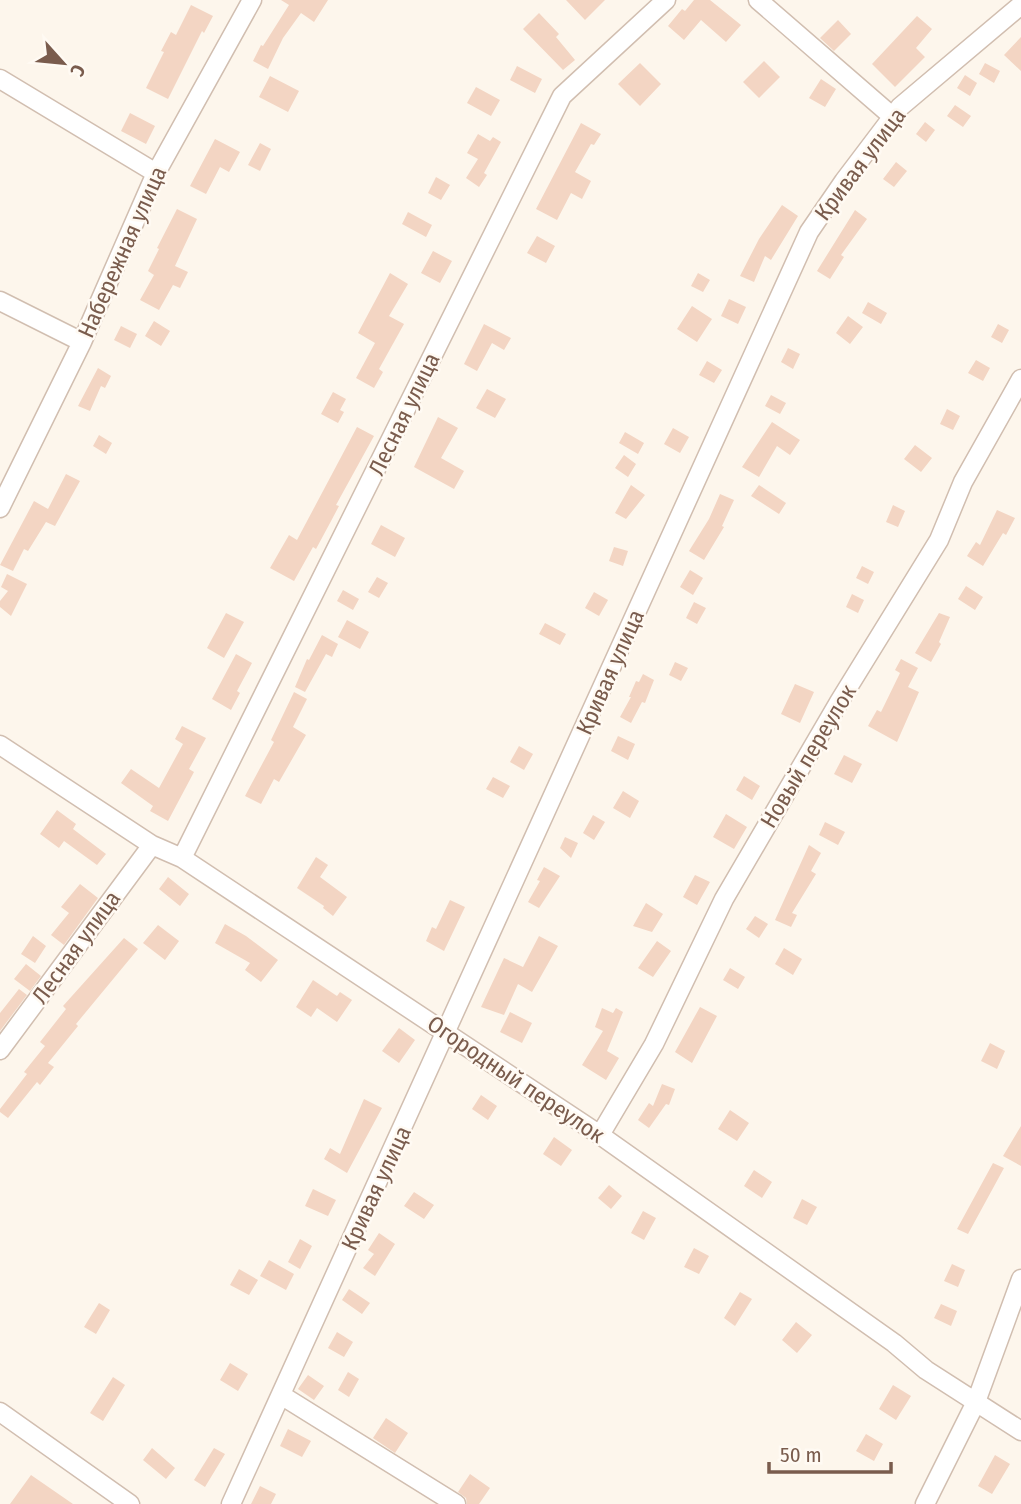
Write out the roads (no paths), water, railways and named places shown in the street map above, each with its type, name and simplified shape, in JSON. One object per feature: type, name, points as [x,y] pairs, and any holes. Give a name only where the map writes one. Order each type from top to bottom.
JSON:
[{"type":"street","name":"Набережная улица","points":[[0,508],[82,341],[156,173],[252,0]]},
{"type":"street","name":"Лесная улица","points":[[183,858],[562,96],[666,0]]},
{"type":"street","points":[[758,0],[893,117]]},
{"type":"street","name":"Кривая улица","points":[[231,1504],[810,232],[844,181],[900,107],[1021,5]]},
{"type":"street","points":[[0,79],[156,173]]},
{"type":"street","points":[[0,301],[82,341]]},
{"type":"street","name":"Новый переулок","points":[[600,1135],[654,1044],[724,899],[839,702],[939,540],[962,482],[1021,379]]},
{"type":"street","name":"Огородный переулок","points":[[0,745],[152,845],[183,858],[600,1135],[894,1343],[926,1370],[1021,1431]]},
{"type":"street","name":"Лесная улица","points":[[0,1050],[152,845]]},
{"type":"street","points":[[925,1504],[976,1402],[1021,1279]]},
{"type":"street","points":[[281,1395],[456,1504]]},
{"type":"street","points":[[0,1412],[130,1504]]}]
